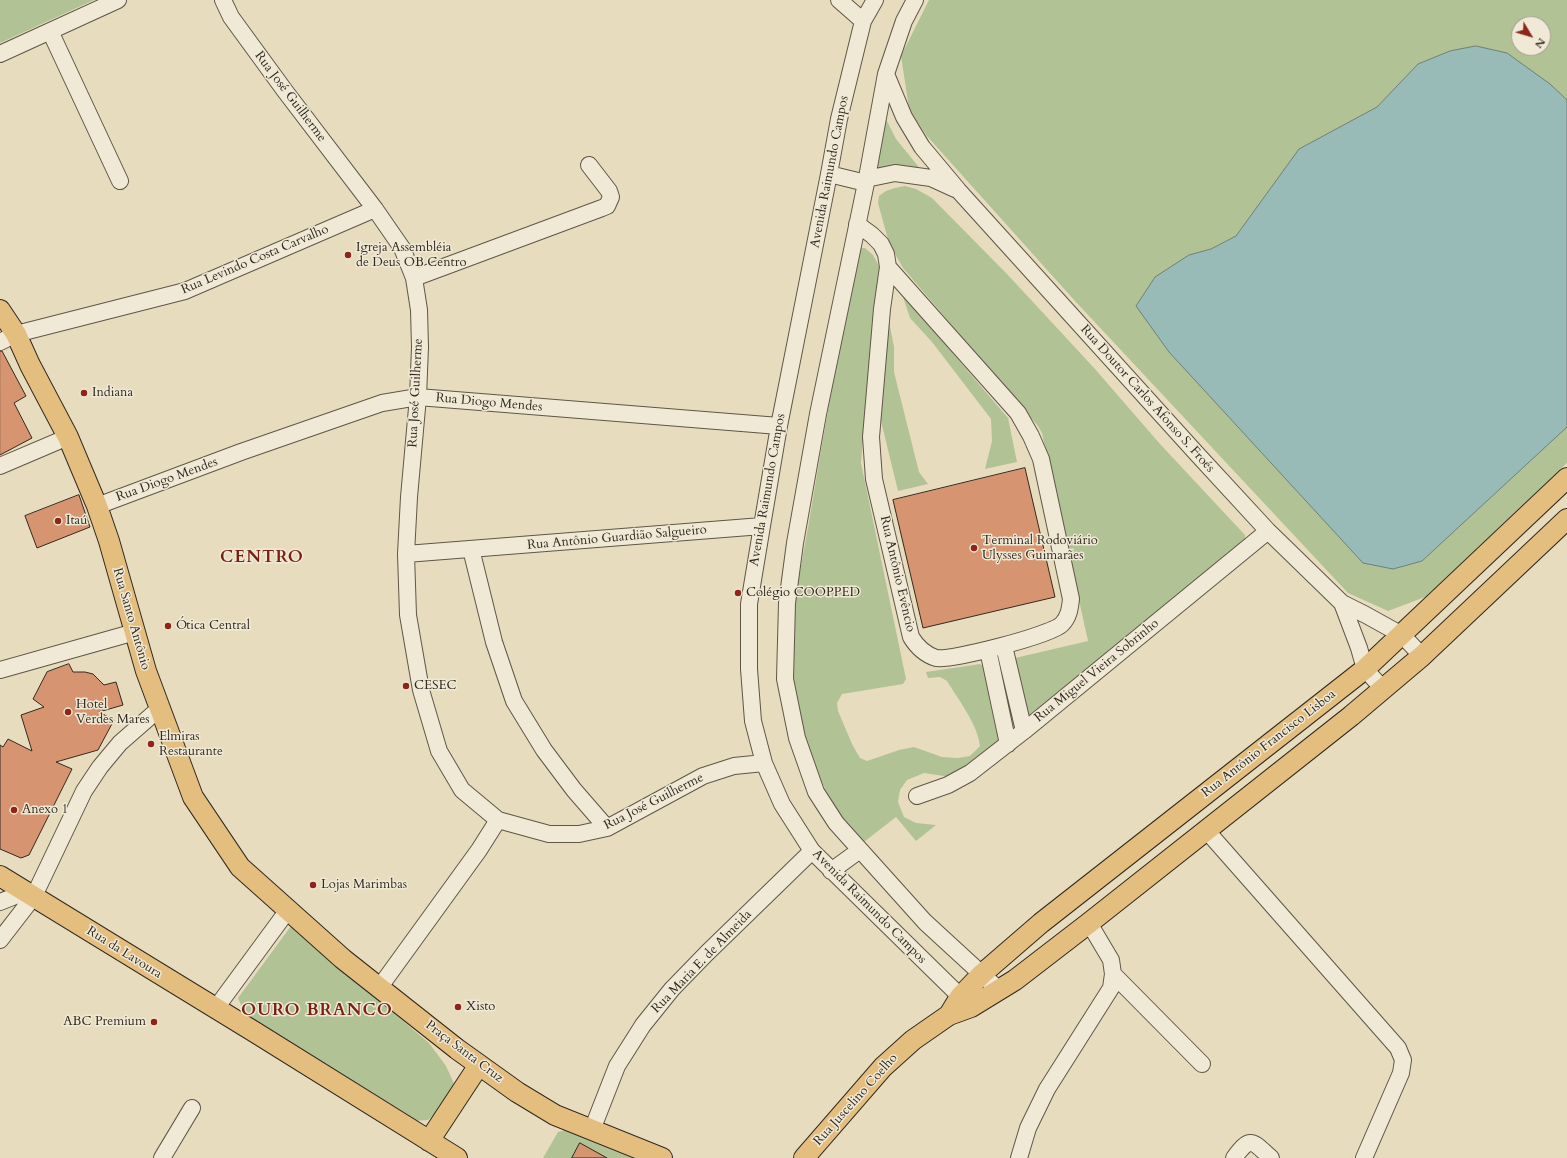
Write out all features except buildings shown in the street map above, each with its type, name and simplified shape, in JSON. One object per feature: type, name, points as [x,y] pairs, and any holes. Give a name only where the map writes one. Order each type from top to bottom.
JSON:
[{"type":"main road","name":"Rua Santo Antônio","points":[[0,310],[8,338],[30,365],[68,436],[97,506],[109,541],[146,671],[194,797],[240,867],[288,910]]},
{"type":"main road","name":"Rua Antônio Francisco Lisboa","points":[[965,1002],[982,974],[1041,923],[1365,669],[1567,478]]},
{"type":"main road","points":[[965,1002],[999,990],[1089,923],[1351,716],[1422,656],[1567,519]]},
{"type":"main road","name":"Rua da Lavoura","points":[[0,876],[216,1008]]},
{"type":"main road","name":"Praça Santa Cruz","points":[[288,910],[343,959],[379,988],[479,1065],[537,1105],[555,1115],[662,1158]]},
{"type":"main road","name":"Rua Juscelino Coelho","points":[[804,1158],[883,1067],[913,1040],[965,1002]]},
{"type":"main road","points":[[216,1008],[457,1158]]},
{"type":"main road","points":[[429,1141],[479,1065]]},
{"type":"street","points":[[0,54],[118,0]]},
{"type":"street","name":"Rua José Guilherme","points":[[223,0],[231,17],[375,209],[402,248],[414,278],[418,310],[420,347],[418,397],[409,497],[406,554],[408,615],[421,690],[439,751],[462,790],[498,820],[549,834],[579,834],[607,828],[703,776],[734,766],[764,763]]},
{"type":"street","points":[[839,0],[863,21]]},
{"type":"street","name":"Avenida Raimundo Campos","points":[[875,0],[863,21],[839,119],[779,426],[762,526],[749,604],[749,669],[753,721],[764,763],[782,804],[812,851],[965,1002]]},
{"type":"street","points":[[915,0],[904,21],[886,74],[866,181],[818,414],[795,543],[787,603],[785,679],[797,738],[816,792],[836,822],[924,922],[999,990]]},
{"type":"street","points":[[50,31],[120,181]]},
{"type":"street","name":"Rua Doutor Carlos Afonso S. Froés","points":[[886,74],[904,117],[922,147],[958,190],[1268,531],[1342,603]]},
{"type":"street","points":[[414,278],[607,206],[611,197],[609,191],[589,165]]},
{"type":"street","points":[[829,174],[866,181],[895,173],[931,178],[958,190]]},
{"type":"street","name":"Rua Levindo Costa Carvalho","points":[[8,338],[185,291],[375,209]]},
{"type":"street","name":"Rua Antônio Evêncio","points":[[857,224],[881,244],[886,254],[888,267],[882,309],[871,437],[874,478],[911,637],[924,653],[938,658],[988,650],[1049,632],[1061,625],[1069,613],[1071,599],[1040,459],[1031,436],[1018,413],[888,267]]},
{"type":"street","name":"Rua Diogo Mendes","points":[[97,506],[241,452],[382,403],[418,397],[779,426]]},
{"type":"street","points":[[0,466],[68,436]]},
{"type":"street","name":"Rua Antônio Guardião Salgueiro","points":[[406,554],[762,526]]},
{"type":"street","name":"Rua Miguel Vieira Sobrinho","points":[[917,796],[948,785],[970,774],[1268,531]]},
{"type":"street","points":[[472,549],[494,642],[514,701],[552,761],[574,790],[607,828]]},
{"type":"street","points":[[1342,603],[1402,635],[1422,656]]},
{"type":"street","points":[[1342,603],[1359,648],[1365,669],[1383,689]]},
{"type":"street","points":[[0,670],[135,632]]},
{"type":"street","points":[[1004,646],[1024,731]]},
{"type":"street","points":[[988,650],[1008,744]]},
{"type":"street","points":[[0,940],[30,894],[84,791],[100,767],[120,743],[160,708]]},
{"type":"street","points":[[379,988],[479,850],[498,820]]},
{"type":"street","points":[[1206,830],[1398,1048],[1403,1060],[1401,1073],[1364,1158]]},
{"type":"street","points":[[831,871],[860,850]]},
{"type":"street","name":"Rua Maria E. de Almeida","points":[[592,1130],[617,1066],[643,1025],[672,990],[707,953],[812,851]]},
{"type":"street","points":[[0,902],[30,894]]},
{"type":"street","points":[[216,1008],[288,910]]},
{"type":"street","points":[[1019,1158],[1028,1128],[1047,1089],[1111,988],[1113,974],[1111,960],[1089,923]]},
{"type":"street","points":[[1113,974],[1202,1064]]},
{"type":"street","points":[[162,1158],[192,1108]]},
{"type":"street","points":[[1234,1158],[1243,1145],[1250,1142],[1255,1143],[1271,1158]]},
{"type":"green space","points":[[0,0],[94,0],[0,43]]},
{"type":"green space","points":[[929,0],[1567,0],[1567,463],[1425,597],[1388,611],[1348,593],[1075,301],[926,135],[909,108],[901,56]]},
{"type":"green space","points":[[881,109],[896,139],[922,171],[871,176]]},
{"type":"green space","points":[[905,186],[916,189],[932,198],[1007,274],[1095,369],[1160,444],[1245,535],[1245,545],[1036,716],[1028,717],[1011,659],[1088,641],[1042,433],[1038,426],[903,268],[889,243],[878,203],[879,196],[888,190]]},
{"type":"green space","points":[[859,248],[865,248],[873,255],[879,266],[881,278],[874,307],[861,463],[906,679],[903,684],[842,694],[837,703],[838,711],[852,744],[860,758],[867,761],[899,750],[914,747],[942,757],[958,758],[970,756],[980,746],[972,721],[947,681],[940,677],[928,678],[926,672],[980,664],[987,668],[1004,739],[957,778],[924,773],[907,780],[900,790],[898,802],[904,817],[916,823],[936,825],[916,841],[896,817],[860,845],[831,801],[811,755],[801,724],[795,692],[792,648],[798,582],[838,354]]},
{"type":"green space","points":[[902,294],[1008,418],[1017,462],[985,469],[992,441],[991,419],[932,342],[910,318]]},
{"type":"green space","points":[[888,316],[894,347],[894,372],[919,472],[928,484],[898,491],[881,421]]},
{"type":"green space","points":[[291,926],[429,1043],[446,1066],[456,1088],[443,1106],[428,1120],[410,1121],[246,1017],[238,998]]},
{"type":"green space","points":[[573,1128],[587,1137],[634,1158],[543,1158],[558,1132]]},
{"type":"water","points":[[1476,46],[1507,53],[1550,84],[1567,100],[1567,427],[1422,561],[1393,569],[1363,563],[1169,352],[1136,306],[1155,277],[1189,255],[1211,249],[1236,236],[1299,149],[1377,107],[1418,64],[1450,51]]},
{"type":"place","name":"Igreja Assembléia de Deus OB Centro","points":[[348,255]]},
{"type":"place","name":"Indiana","points":[[84,393]]},
{"type":"place","name":"Itaú","points":[[58,521]]},
{"type":"place","name":"Terminal Rodoviário Ulysses Guimarães","points":[[974,548]]},
{"type":"place","name":"Colégio COOPPED","points":[[738,593]]},
{"type":"place","name":"Ótica Central","points":[[168,626]]},
{"type":"place","name":"CESEC","points":[[406,686]]},
{"type":"place","name":"Hotel Verdes Mares","points":[[68,712]]},
{"type":"place","name":"Elmiras Restaurante","points":[[151,744]]},
{"type":"place","name":"Anexo 1","points":[[14,810]]},
{"type":"place","name":"Lojas Marimbas","points":[[313,885]]},
{"type":"place","name":"Xisto","points":[[458,1007]]},
{"type":"place","name":"ABC Premium","points":[[154,1022]]},
{"type":"district","name":"CENTRO","points":[[262,558]]},
{"type":"district","name":"OURO BRANCO","points":[[317,1011]]}]
